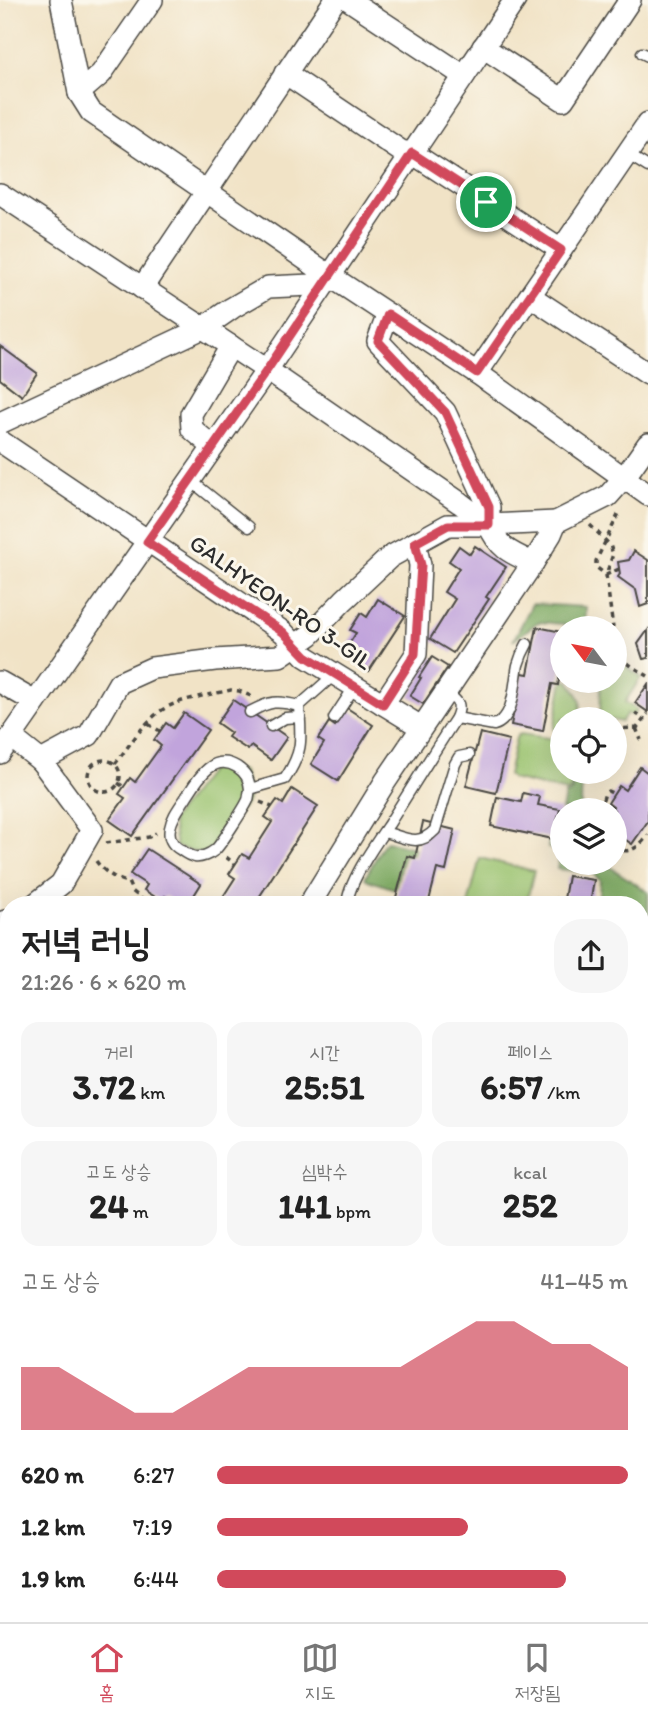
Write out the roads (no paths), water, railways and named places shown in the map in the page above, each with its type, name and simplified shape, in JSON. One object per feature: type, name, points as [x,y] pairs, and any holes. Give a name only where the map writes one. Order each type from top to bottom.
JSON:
[{"type":"street","points":[[61,0],[79,93],[91,111],[330,276],[477,373],[635,486]]},
{"type":"street","points":[[79,93],[102,74],[152,0]]},
{"type":"street","points":[[142,288],[335,0]]},
{"type":"street","points":[[349,0],[464,76]]},
{"type":"street","points":[[46,896],[61,884],[88,845],[92,830],[41,761],[6,745],[267,370],[515,0]]},
{"type":"street","points":[[483,47],[563,100],[630,0]]},
{"type":"street","points":[[285,73],[401,151],[412,153],[561,250]]},
{"type":"street","points":[[477,373],[648,123]]},
{"type":"street","points":[[0,194],[232,346],[489,525]]},
{"type":"street","points":[[0,423],[204,328],[232,308],[268,288],[311,285],[330,276]]},
{"type":"street","points":[[530,296],[648,374]]},
{"type":"street","points":[[388,314],[378,341],[445,412],[489,507],[489,525],[495,540],[513,554],[533,562]]},
{"type":"street","points":[[213,447],[192,429],[191,414],[232,346]]},
{"type":"street","name":"GALHYEON-RO 3-GIL","points":[[0,441],[283,632],[306,656],[421,727]]},
{"type":"street","points":[[635,486],[648,444]]},
{"type":"street","points":[[41,761],[89,736],[119,683],[152,668],[280,656],[310,635],[390,557],[448,525],[556,522],[635,486]]},
{"type":"street","points":[[315,896],[378,793],[533,562],[556,522]]},
{"type":"street","points":[[383,704],[415,654],[421,565],[415,543]]},
{"type":"street","points":[[0,682],[35,702]]},
{"type":"lane","points":[[627,154],[648,167]]},
{"type":"lane","points":[[190,481],[249,527]]},
{"type":"lane","points":[[456,718],[494,724],[504,718],[511,705],[521,656],[527,645]]},
{"type":"lane","points":[[271,726],[299,711],[335,674]]},
{"type":"lane","points":[[334,718],[355,687]]},
{"type":"lane","points":[[348,896],[384,832],[456,718],[460,709],[458,702],[446,692]]},
{"type":"lane","points":[[250,712],[266,703],[283,702],[299,711]]},
{"type":"lane","points":[[250,789],[285,779],[295,764],[301,746],[299,711]]},
{"type":"lane","points":[[384,832],[422,841],[435,830],[455,764],[459,757],[469,755]]},
{"type":"lane","points":[[224,762],[243,771],[249,779],[250,789],[248,800],[223,839],[216,849],[207,855],[197,858],[187,854],[170,839],[172,820],[203,772],[214,765],[224,762]]}]
